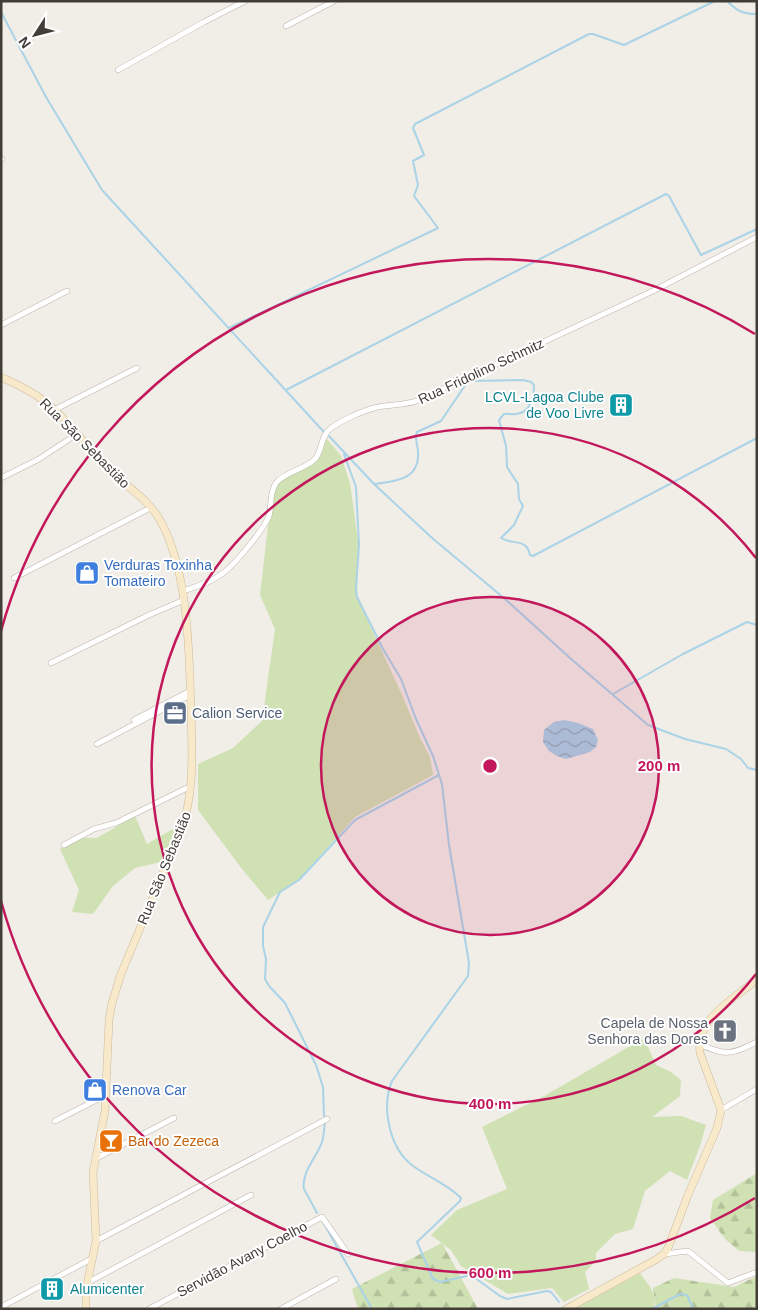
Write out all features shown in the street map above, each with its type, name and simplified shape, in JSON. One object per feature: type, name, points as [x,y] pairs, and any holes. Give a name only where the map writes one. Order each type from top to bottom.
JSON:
[{"type":"main road","name":"Rua São Sebastião","points":[[1,377],[35,394],[54,410],[110,471],[152,507],[168,539],[184,600],[190,693],[191,786],[187,813],[181,830],[114,994],[110,1020],[106,1095],[102,1128],[95,1159],[93,1186],[96,1241],[87,1283],[86,1309]]},
{"type":"main road","points":[[566,1309],[664,1254],[716,1133],[721,1110],[700,1053],[699,1044],[702,1034],[711,1016],[757,979]]},
{"type":"street","points":[[118,70],[245,1]]},
{"type":"street","points":[[286,26],[334,1]]},
{"type":"street","name":"Rua Fridolino Schmitz","points":[[183,591],[210,582],[234,565],[268,519],[272,491],[276,484],[285,476],[314,460],[318,455],[325,434],[330,429],[370,409],[419,400],[646,294],[757,237]]},
{"type":"street","points":[[1,325],[67,291]]},
{"type":"street","points":[[54,410],[138,368]]},
{"type":"street","points":[[1,478],[39,459],[77,434]]},
{"type":"street","points":[[14,578],[152,507]]},
{"type":"street","points":[[51,663],[184,600]]},
{"type":"street","points":[[134,720],[190,693]]},
{"type":"street","points":[[97,744],[190,693]]},
{"type":"street","points":[[64,845],[94,829],[116,823],[191,786]]},
{"type":"street","points":[[699,1044],[714,1051],[729,1054],[757,1042]]},
{"type":"street","points":[[721,1110],[757,1090]]},
{"type":"street","points":[[55,1121],[106,1095]]},
{"type":"street","points":[[95,1159],[174,1118]]},
{"type":"street","points":[[96,1241],[327,1118]]},
{"type":"street","points":[[87,1283],[251,1195]]},
{"type":"street","name":"Servidão Avany Coelho","points":[[149,1309],[322,1217],[348,1254]]},
{"type":"street","points":[[664,1254],[688,1251],[728,1283],[757,1272]]},
{"type":"street","points":[[1,1307],[94,1257]]},
{"type":"street","points":[[281,1309],[336,1279]]},
{"type":"green space","points":[[327,439],[341,456],[350,483],[358,540],[357,597],[430,757],[433,775],[355,817],[299,880],[268,900],[198,810],[198,764],[233,748],[262,721],[275,629],[260,595],[272,491],[275,484],[309,464]]},
{"type":"green space","points":[[135,816],[147,844],[178,826],[161,862],[135,868],[113,886],[93,914],[72,912],[79,890],[60,849],[82,838],[97,838]]},
{"type":"green space","points":[[644,1038],[656,1065],[671,1072],[681,1080],[680,1096],[652,1117],[681,1116],[706,1125],[687,1180],[670,1171],[645,1191],[633,1229],[615,1234],[596,1253],[596,1261],[585,1272],[589,1289],[564,1302],[552,1288],[508,1294],[461,1266],[451,1250],[431,1235],[457,1210],[507,1189],[482,1127],[546,1095]]},
{"type":"green space","points":[[757,1173],[757,1252],[739,1251],[725,1239],[710,1218],[713,1200]]},
{"type":"green space","points":[[442,1243],[478,1309],[358,1309],[352,1289]]},
{"type":"green space","points":[[640,1273],[653,1294],[654,1309],[574,1309]]},
{"type":"green space","points":[[757,1276],[757,1309],[656,1309],[653,1288],[674,1278],[734,1287]]},
{"type":"water","points":[[564,720],[593,729],[598,740],[596,747],[590,752],[566,759],[549,751],[543,742],[544,730],[554,722]]},
{"type":"waterway","points":[[229,328],[438,228],[414,196],[418,185],[413,161],[424,155],[413,128],[415,124],[589,34],[624,45],[715,1]]},
{"type":"waterway","points":[[727,1],[741,11],[757,14]]},
{"type":"waterway","points":[[1,12],[46,97],[102,190],[324,432]]},
{"type":"waterway","points":[[286,390],[666,194],[669,196],[701,255],[757,229]]},
{"type":"waterway","points":[[375,484],[398,480],[411,474],[418,461],[417,432],[441,421],[466,384],[472,381],[523,380],[534,385],[531,403],[525,411],[504,414],[499,420],[506,446],[507,467],[518,484],[519,499],[523,506],[514,525],[501,538],[523,544],[530,555],[533,556],[757,438]]},
{"type":"waterway","points":[[328,435],[374,484],[431,537],[505,599],[648,725],[685,739],[726,749],[741,759],[748,768],[757,770]]},
{"type":"waterway","points":[[344,454],[356,487],[359,545],[357,597],[383,649],[401,679],[433,756],[442,784],[449,845],[469,963],[468,976],[392,1081],[389,1091],[387,1115],[398,1149],[413,1166],[461,1198],[417,1242],[433,1279],[440,1282],[471,1275],[507,1299],[547,1291],[551,1292],[559,1302]]},
{"type":"waterway","points":[[613,694],[683,654],[747,622],[757,625]]},
{"type":"waterway","points":[[324,1116],[323,1087],[316,1065],[285,1003],[265,979],[266,959],[263,946],[263,927],[280,892],[299,880],[355,820],[439,775]]},
{"type":"waterway","points":[[317,1213],[304,1189],[304,1183],[307,1171],[320,1148],[325,1122]]},
{"type":"waterway","points":[[323,1222],[372,1309]]},
{"type":"waterway","points":[[652,1309],[680,1294],[687,1295],[692,1306],[691,1309]]},
{"type":"place","name":"LCVL-Lagoa Clube de Voo Livre","points":[[621,405]]},
{"type":"place","name":"Verduras Toxinha Tomateiro","points":[[87,573]]},
{"type":"place","name":"Calion Service","points":[[175,713]]},
{"type":"place","name":"Capela de Nossa Senhora das Dores","points":[[725,1031]]},
{"type":"place","name":"Renova Car","points":[[95,1090]]},
{"type":"place","name":"Bar do Zezeca","points":[[111,1141]]},
{"type":"place","name":"Alumicenter","points":[[52,1289]]}]
